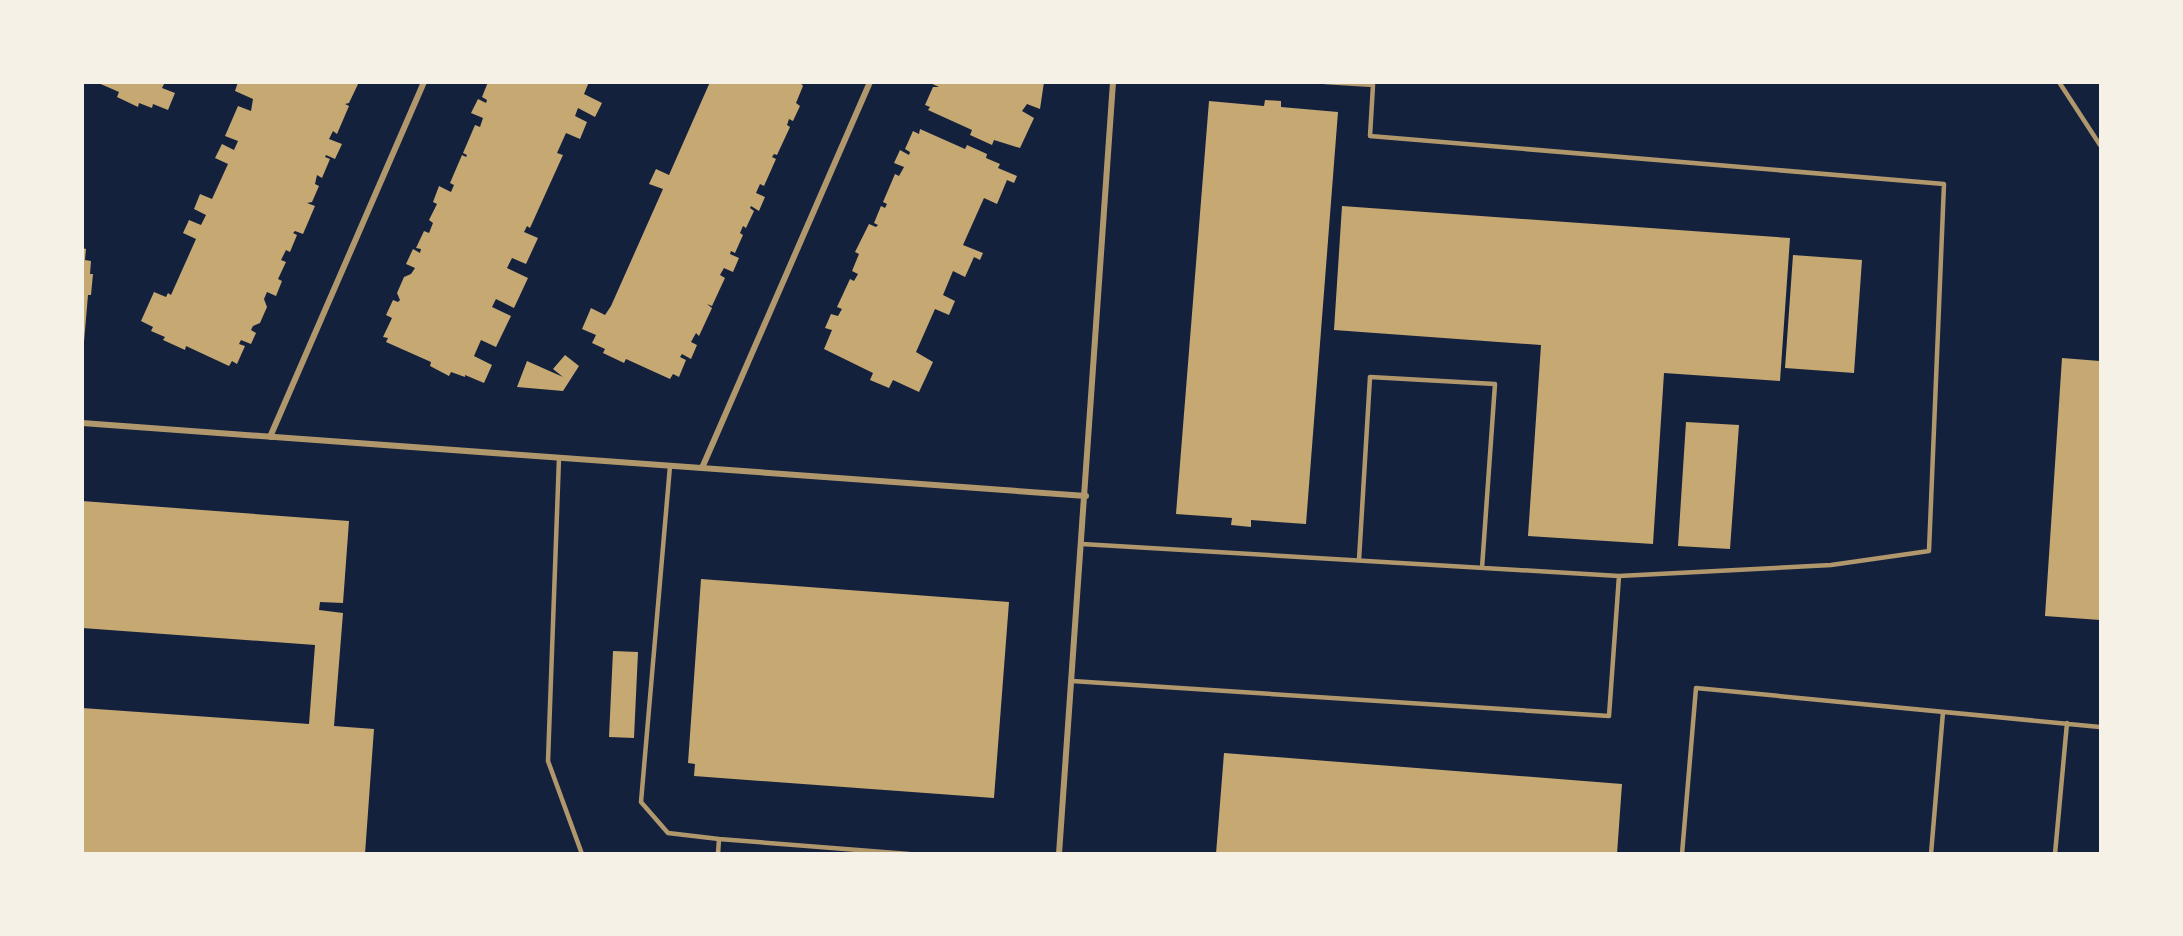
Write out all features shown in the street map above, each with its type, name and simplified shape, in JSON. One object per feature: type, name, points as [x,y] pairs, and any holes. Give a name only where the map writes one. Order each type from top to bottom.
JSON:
[{"type":"street","points":[[270,436],[424,82]]},
{"type":"street","points":[[702,468],[870,82]]},
{"type":"street","points":[[1059,854],[1086,496],[1113,82]]},
{"type":"street","points":[[82,423],[1086,496]]},
{"type":"lane","points":[[1082,544],[1619,576],[1831,565],[1929,551],[1944,184],[1370,136],[1373,85],[1325,82]]},
{"type":"lane","points":[[2059,82],[2100,145]]},
{"type":"lane","points":[[1359,560],[1370,377],[1495,384],[1482,568]]},
{"type":"lane","points":[[559,458],[548,761],[582,854]]},
{"type":"lane","points":[[670,466],[641,802],[668,833],[909,854]]},
{"type":"lane","points":[[1072,681],[1609,716],[1619,576]]},
{"type":"lane","points":[[1682,854],[1696,688],[2100,727]]},
{"type":"lane","points":[[1931,854],[1943,712]]},
{"type":"lane","points":[[2055,854],[2067,723]]},
{"type":"lane","points":[[718,854],[719,839]]},
{"type":"building","points":[[96,82],[165,82],[162,88],[175,93],[168,110],[153,104],[152,108],[139,103],[138,107],[117,97],[119,92]]},
{"type":"building","points":[[238,82],[359,82],[349,103],[345,104],[349,106],[337,134],[333,131],[329,139],[342,144],[335,159],[326,155],[325,157],[330,159],[322,178],[317,175],[315,184],[319,186],[312,202],[307,203],[315,206],[303,234],[295,231],[293,233],[297,235],[290,252],[286,250],[281,260],[286,262],[278,279],[282,281],[276,296],[267,292],[264,299],[267,307],[260,323],[253,326],[251,330],[256,333],[251,344],[241,340],[239,344],[245,346],[237,364],[232,361],[229,366],[186,346],[185,350],[163,340],[165,337],[151,331],[153,327],[141,321],[154,292],[166,297],[168,293],[171,295],[196,239],[183,233],[189,220],[201,225],[206,215],[194,209],[200,194],[212,199],[228,164],[215,158],[222,144],[234,150],[238,141],[225,136],[238,106],[251,111],[253,99],[235,91]]},
{"type":"building","points":[[488,82],[589,82],[584,94],[602,103],[595,117],[578,108],[575,116],[587,122],[580,139],[566,133],[557,153],[563,155],[530,228],[527,226],[524,232],[538,238],[526,264],[512,258],[507,268],[528,278],[514,308],[496,299],[492,307],[511,316],[496,347],[481,340],[474,356],[492,365],[484,383],[451,372],[449,376],[430,366],[431,362],[386,342],[388,338],[383,337],[392,318],[386,315],[393,300],[398,302],[400,300],[397,293],[404,277],[411,274],[415,268],[406,264],[413,249],[420,253],[421,249],[416,248],[424,231],[429,233],[433,223],[429,220],[437,204],[433,202],[439,186],[451,192],[454,185],[450,183],[462,155],[466,157],[467,155],[463,153],[475,125],[480,127],[483,118],[471,113],[478,99],[486,103],[487,100],[482,97]]},
{"type":"building","points":[[710,82],[800,82],[803,86],[796,103],[800,106],[793,121],[789,119],[787,125],[790,127],[777,155],[774,154],[772,157],[776,159],[764,186],[760,184],[756,193],[765,197],[759,211],[751,206],[750,208],[754,211],[746,228],[743,226],[740,233],[743,235],[735,253],[731,251],[730,254],[739,258],[733,272],[724,268],[720,275],[725,278],[712,306],[707,304],[712,308],[699,336],[696,333],[691,342],[697,345],[691,359],[682,354],[680,357],[686,360],[679,377],[673,374],[670,379],[626,359],[624,363],[603,353],[605,349],[592,343],[596,335],[582,329],[591,308],[605,315],[611,306],[663,189],[649,184],[656,169],[669,175]]},
{"type":"building","points":[[928,82],[1044,82],[1040,109],[1027,104],[1022,111],[1034,118],[1020,148],[994,140],[992,145],[970,135],[972,130],[928,110],[930,107],[925,105],[933,87],[939,87]]},
{"type":"building","points":[[1265,100],[1281,101],[1281,107],[1338,112],[1306,524],[1251,520],[1251,527],[1231,525],[1232,518],[1176,514],[1209,101],[1264,106]]},
{"type":"building","points":[[920,129],[965,149],[967,145],[987,154],[986,158],[1000,164],[998,168],[1017,176],[1014,183],[1007,180],[997,204],[984,198],[963,245],[983,253],[980,260],[974,257],[965,277],[953,271],[943,295],[955,301],[949,315],[935,309],[916,352],[933,362],[919,392],[893,380],[889,388],[870,380],[873,373],[824,349],[832,330],[825,328],[831,314],[838,316],[842,309],[837,307],[850,279],[854,281],[858,274],[852,271],[859,254],[855,252],[869,224],[876,227],[878,225],[874,223],[881,206],[885,208],[887,204],[883,202],[895,174],[899,176],[904,167],[894,163],[900,150],[909,155],[910,152],[905,149],[913,131],[919,134]]},
{"type":"building","points":[[1342,206],[1790,238],[1780,381],[1664,373],[1653,544],[1528,536],[1541,345],[1334,330]]},
{"type":"building","points":[[82,248],[86,249],[85,260],[91,261],[90,274],[93,274],[91,295],[88,295],[84,342]]},
{"type":"building","points":[[1793,255],[1862,260],[1854,373],[1785,368]]},
{"type":"building","points":[[565,355],[579,366],[563,391],[517,387],[527,361],[563,377],[553,369]]},
{"type":"building","points":[[2062,358],[2100,361],[2100,620],[2045,616]]},
{"type":"building","points":[[1686,422],[1739,425],[1730,549],[1678,546]]},
{"type":"building","points":[[82,501],[349,521],[343,603],[320,602],[319,610],[343,613],[334,726],[374,729],[365,854],[82,854],[82,708],[309,724],[315,645],[82,628]]},
{"type":"building","points":[[701,579],[1009,602],[994,798],[694,776],[695,764],[688,763]]},
{"type":"building","points":[[613,651],[638,652],[634,738],[609,737]]},
{"type":"building","points":[[1224,753],[1622,784],[1617,854],[1216,854]]}]
